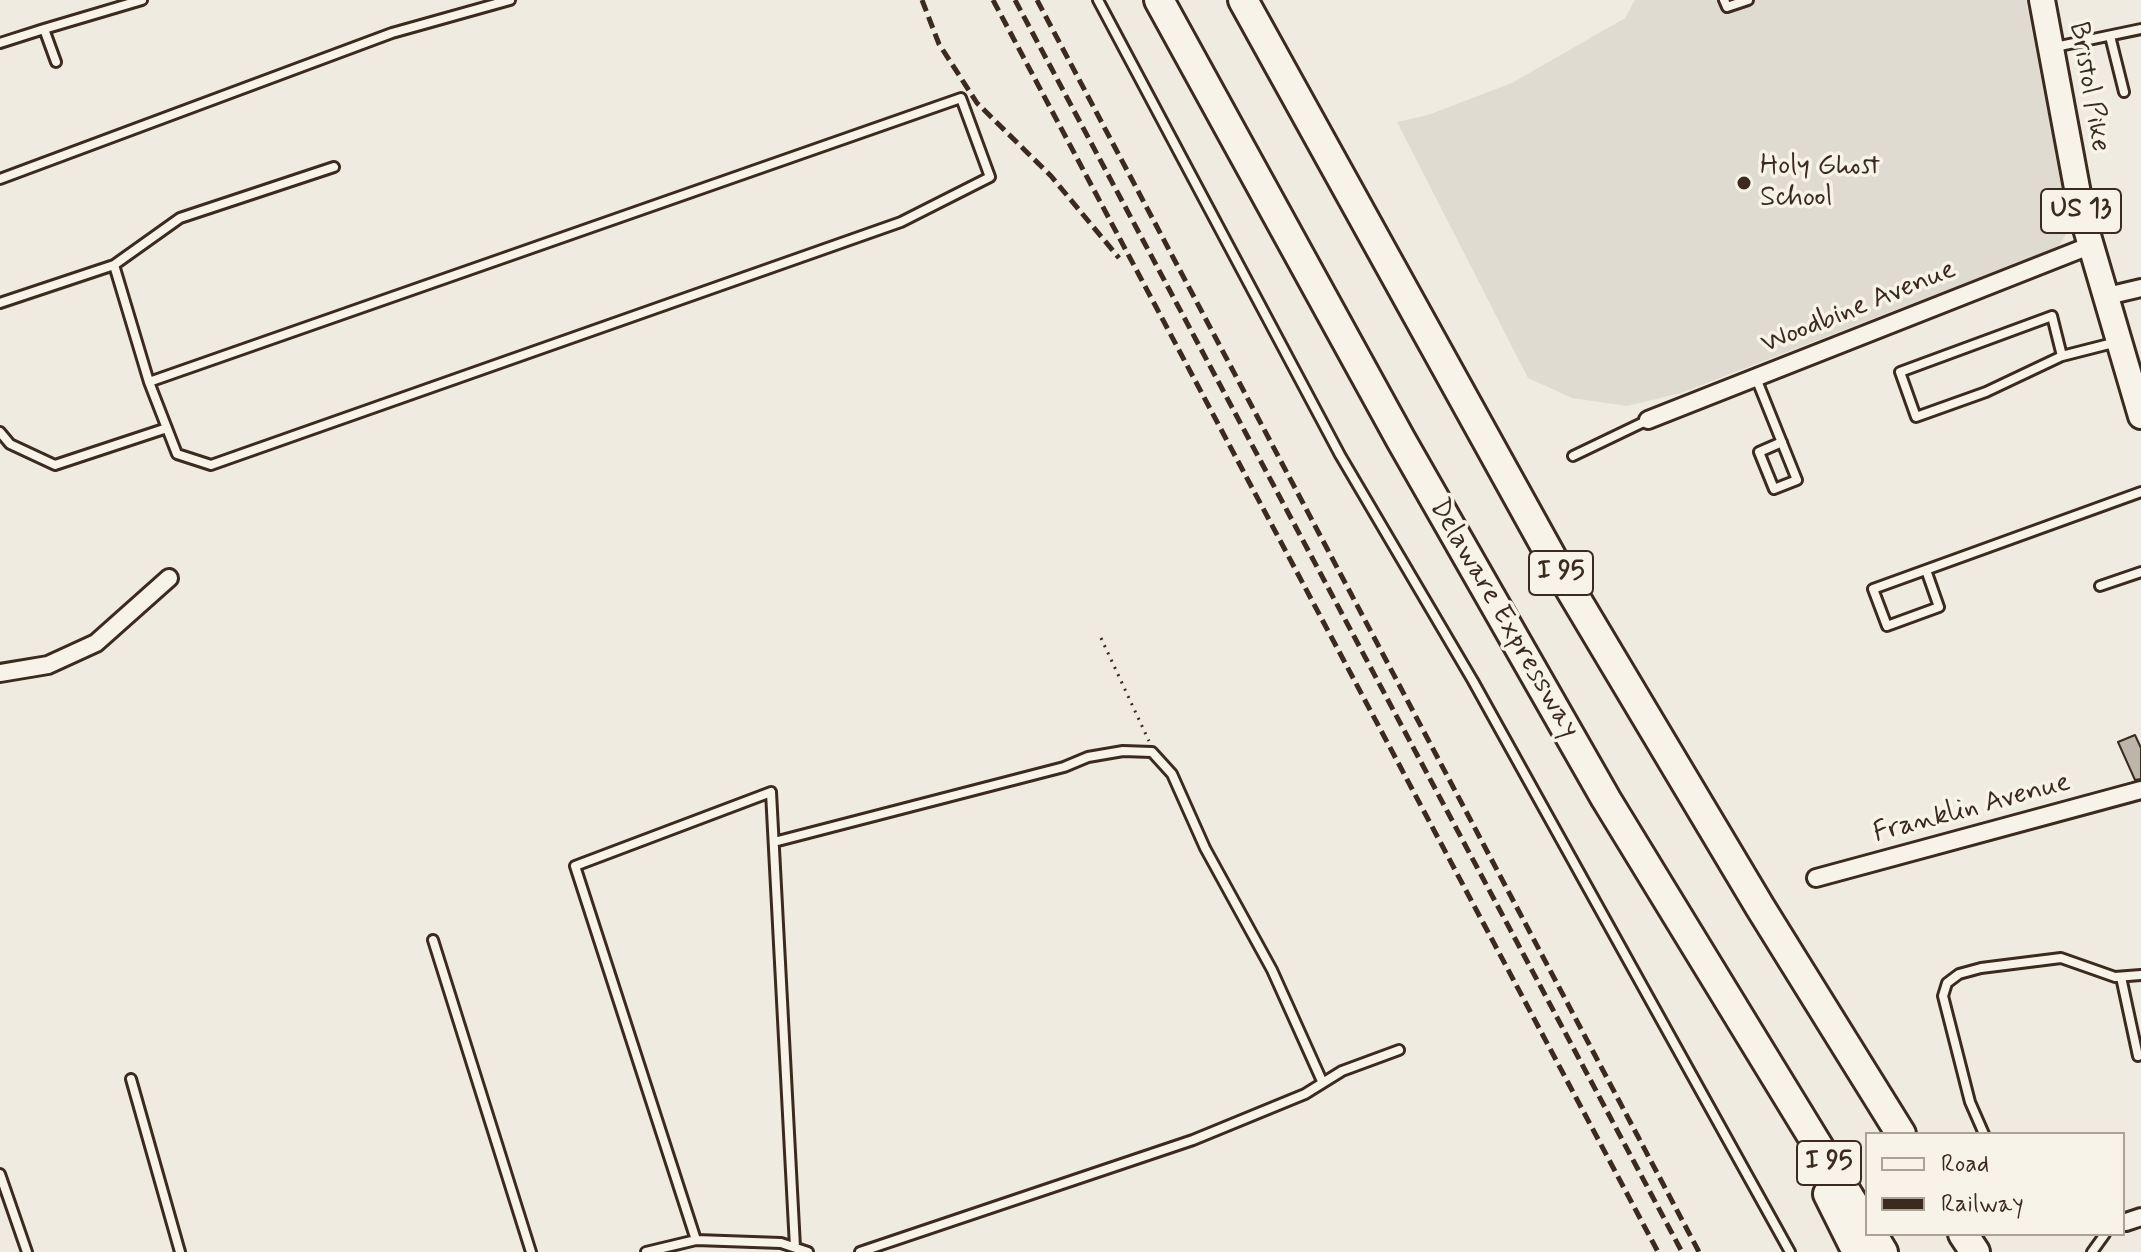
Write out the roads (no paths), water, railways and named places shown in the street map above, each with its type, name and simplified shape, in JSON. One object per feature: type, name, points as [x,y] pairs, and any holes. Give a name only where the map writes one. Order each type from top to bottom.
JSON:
[{"type":"highway","name":"Delaware Expressway","points":[[1159,0],[1401,440],[1598,785],[1865,1223]]},
{"type":"highway","name":"I 95","points":[[1243,0],[1557,567],[1760,907],[1900,1132]]},
{"type":"highway","points":[[1791,1100],[1821,1178],[1857,1252]]},
{"type":"main road","name":"Bristol Pike","points":[[2042,0],[2089,246],[2141,416]]},
{"type":"street","name":"Woodbine Avenue","points":[[1648,420],[2089,246]]},
{"type":"street","points":[[2103,297],[2141,288]]},
{"type":"street","points":[[0,673],[48,665],[86,648],[169,578]]},
{"type":"street","name":"Franklin Avenue","points":[[1816,878],[2141,790]]},
{"type":"lane","points":[[0,43],[142,0]]},
{"type":"lane","points":[[0,179],[392,33],[510,0]]},
{"type":"lane","points":[[1098,0],[1340,455],[1452,643],[1790,1252]]},
{"type":"lane","points":[[1724,0],[1727,7],[1748,0]]},
{"type":"lane","points":[[44,29],[56,62]]},
{"type":"lane","points":[[2050,48],[2141,29]]},
{"type":"lane","points":[[2110,36],[2124,92]]},
{"type":"lane","points":[[114,265],[149,382],[177,454],[211,465],[901,222],[990,177],[961,98],[149,382]]},
{"type":"lane","points":[[0,303],[114,265],[180,218],[334,167]]},
{"type":"lane","points":[[2062,356],[2052,316],[1900,372],[1916,417],[1986,392],[2062,356],[2117,342]]},
{"type":"lane","points":[[1756,377],[1782,442],[1797,480],[1774,489],[1759,452],[1782,442]]},
{"type":"lane","points":[[1573,456],[1648,420]]},
{"type":"lane","points":[[0,432],[10,444],[55,465],[167,428]]},
{"type":"lane","points":[[1926,570],[1939,607],[1887,626],[1873,589],[2141,492]]},
{"type":"lane","points":[[2100,586],[2141,572]]},
{"type":"lane","points":[[774,842],[1064,767],[1088,757],[1123,751],[1152,752],[1172,774],[1205,848],[1272,970],[1322,1081]]},
{"type":"lane","points":[[696,1240],[575,866],[771,792],[795,1247]]},
{"type":"lane","points":[[433,940],[531,1252]]},
{"type":"lane","points":[[1983,1132],[1970,1102],[1943,996],[1947,983],[1959,974],[1981,968],[2061,958],[2099,973],[2121,977],[2141,975]]},
{"type":"lane","points":[[2121,977],[2138,1056]]},
{"type":"lane","points":[[860,1252],[1193,1140],[1305,1094],[1322,1081],[1399,1050]]},
{"type":"lane","points":[[131,1079],[180,1252]]},
{"type":"lane","points":[[0,1174],[27,1252]]},
{"type":"lane","points":[[646,1252],[696,1240],[757,1241],[808,1252]]},
{"type":"railway","points":[[922,0],[939,44],[977,103],[1051,176],[1119,258]]},
{"type":"railway","points":[[993,0],[1658,1252]]},
{"type":"railway","points":[[1015,0],[1682,1252]]},
{"type":"railway","points":[[1037,0],[1699,1252]]},
{"type":"place","name":"Holy Ghost School","points":[[1744,183]]}]
